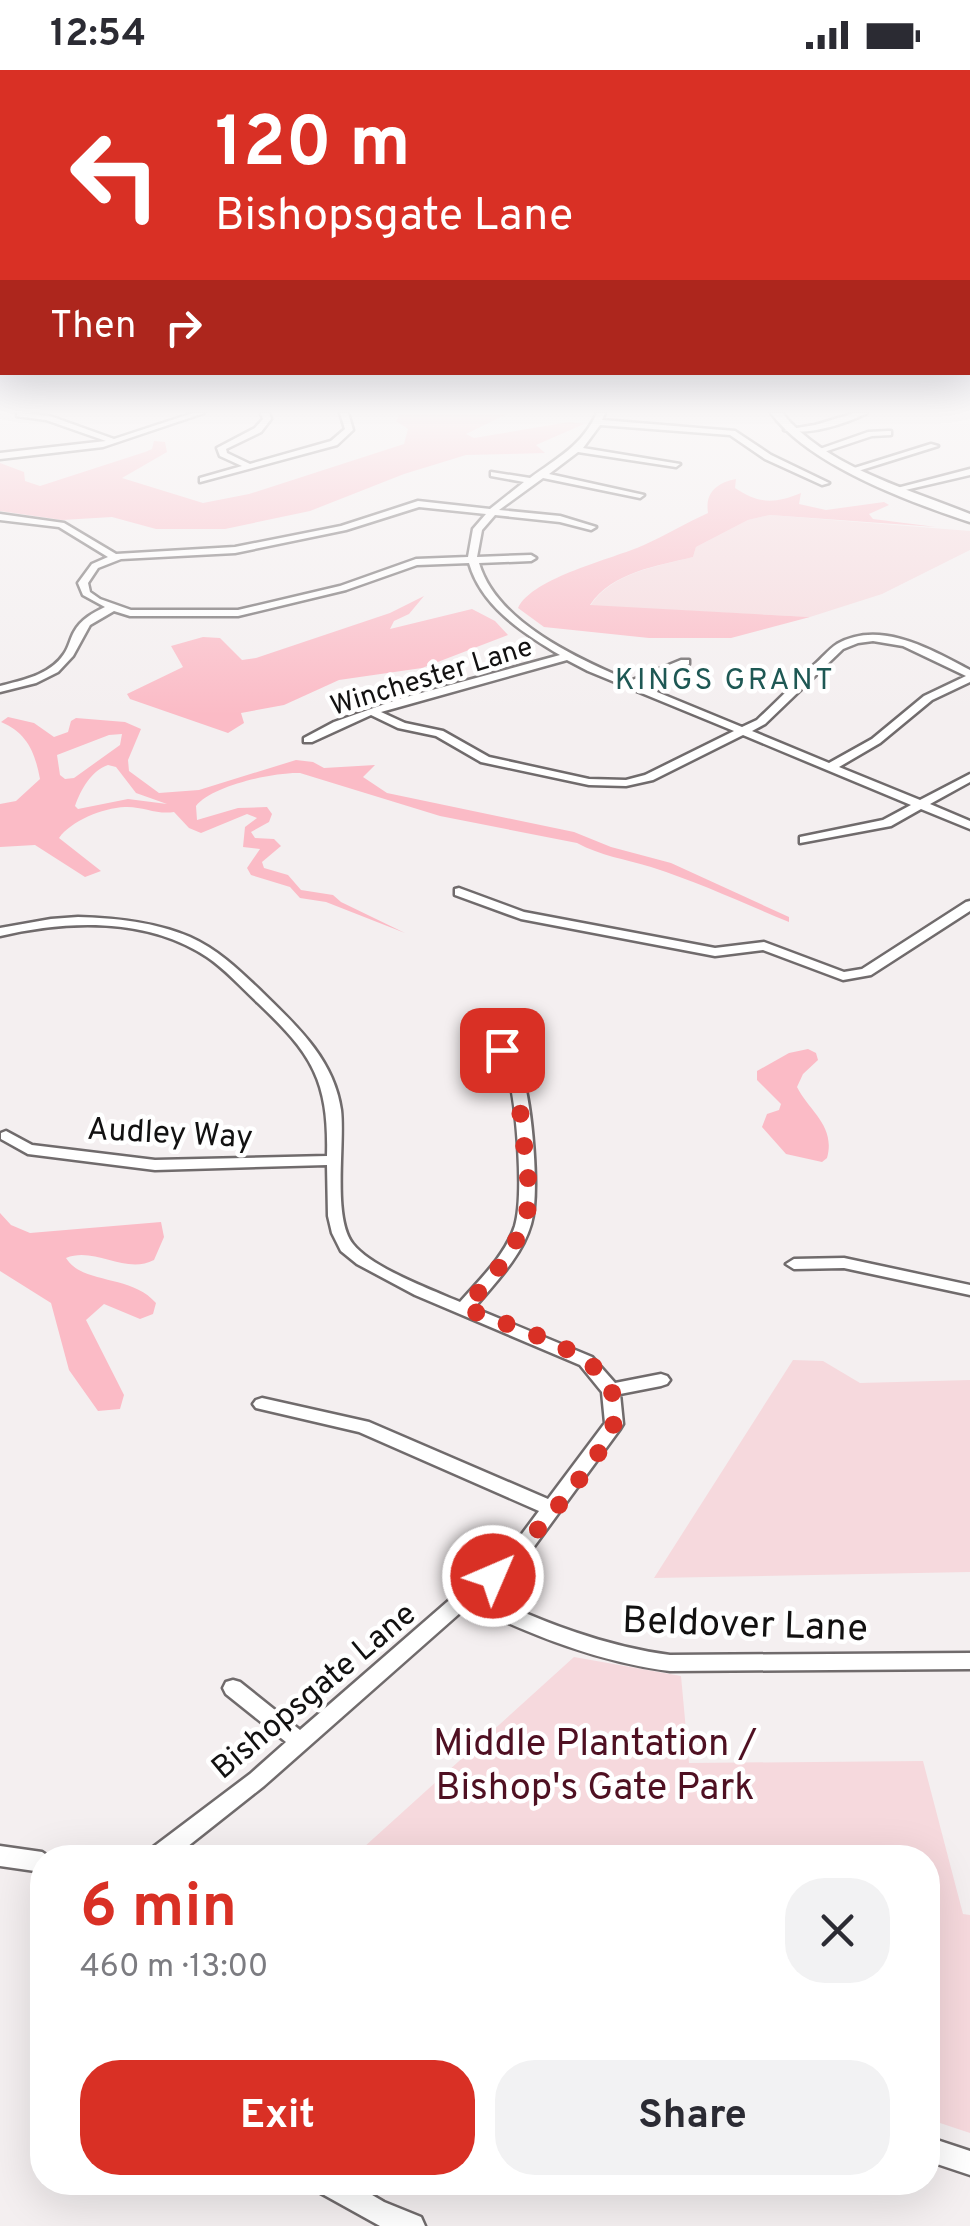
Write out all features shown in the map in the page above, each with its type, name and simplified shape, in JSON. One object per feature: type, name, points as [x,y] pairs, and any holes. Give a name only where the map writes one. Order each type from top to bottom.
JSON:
[{"type":"street","points":[[388,514],[342,528],[235,550],[116,557],[95,566],[83,583],[90,597],[112,608],[152,615],[247,612],[342,588],[408,564],[532,558]]},
{"type":"street","points":[[489,514],[479,528],[473,559],[482,586],[498,607],[568,656],[970,825]]},
{"type":"street","points":[[513,514],[591,527]]},
{"type":"street","points":[[0,517],[61,525],[116,557]]},
{"type":"street","points":[[0,689],[58,668],[67,658],[79,627],[112,608]]},
{"type":"street","points":[[371,711],[394,723],[439,732],[486,760],[603,784],[649,778],[766,718],[843,644],[873,638],[902,642],[970,676]]},
{"type":"street","name":"Winchester Lane","points":[[308,740],[371,711],[568,656]]},
{"type":"street","points":[[630,685],[685,662]]},
{"type":"street","points":[[830,767],[876,740],[928,698],[970,676]]},
{"type":"street","points":[[804,840],[870,828],[922,805],[970,777]]},
{"type":"street","points":[[460,892],[521,915],[715,952],[764,946],[842,976],[866,972],[970,904]]},
{"type":"street","points":[[0,932],[66,923],[129,925],[166,933],[208,952],[289,1025],[326,1076],[333,1105],[336,1220],[338,1231],[354,1255],[395,1278],[586,1360],[612,1390],[661,1380]]},
{"type":"street","points":[[465,1308],[514,1246],[528,1211],[530,1195],[516,1076],[502,1050]]},
{"type":"street","name":"Audley Way","points":[[6,1136],[28,1149],[155,1165],[336,1160]]},
{"type":"street","points":[[794,1264],[844,1263],[970,1290]]},
{"type":"street","name":"Bishopsgate Lane","points":[[172,1845],[301,1742],[515,1556],[609,1436],[616,1412],[612,1390]]},
{"type":"street","points":[[262,1404],[363,1426],[553,1509]]},
{"type":"street","name":"Beldover Lane","points":[[470,1596],[573,1644],[637,1660],[670,1664],[970,1661]]},
{"type":"street","points":[[232,1688],[301,1742]]},
{"type":"street","points":[[0,1856],[30,1860]]},
{"type":"street","points":[[940,2154],[970,2163]]},
{"type":"street","points":[[348,2195],[376,2212],[412,2226]]},
{"type":"green space","points":[[770,515],[970,531],[970,550],[882,594],[810,617],[590,606],[610,585],[623,578],[693,557],[696,547],[748,520]]},
{"type":"green space","points":[[793,1360],[823,1361],[860,1383],[970,1380],[970,1572],[654,1578]]},
{"type":"green space","name":"Middle Plantation / Bishop's Gate Park","points":[[574,1657],[681,1676],[689,1763],[923,1761],[963,1914],[970,1915],[970,2133],[940,2123],[940,1845],[366,1845]]},
{"type":"shaded area","points":[[18,514],[298,514],[225,529],[156,529],[112,517],[62,520]]},
{"type":"shaded area","points":[[707,514],[870,514],[873,519],[936,527],[770,515],[748,520],[696,547],[693,557],[623,578],[590,605],[810,617],[731,638],[649,638],[544,627],[518,608],[526,597],[556,578],[644,545]]},
{"type":"shaded area","points":[[424,596],[390,629],[472,609],[495,621],[508,635],[422,668],[339,680],[284,705],[241,713],[244,723],[228,733],[130,699],[127,694],[183,667],[171,646],[203,637],[220,638],[242,660],[256,658],[390,613]]},
{"type":"shaded area","points":[[8,717],[34,723],[54,737],[68,732],[76,718],[125,722],[141,729],[128,760],[129,771],[159,793],[199,790],[296,760],[324,768],[375,765],[363,777],[387,793],[574,832],[611,847],[671,863],[789,917],[789,922],[686,879],[577,843],[440,816],[300,773],[259,778],[215,792],[196,806],[197,820],[238,808],[267,807],[272,814],[269,822],[251,832],[255,838],[274,839],[281,846],[262,862],[264,868],[288,875],[301,890],[333,895],[405,933],[326,902],[300,898],[290,887],[251,875],[247,868],[260,849],[243,847],[245,827],[257,818],[247,814],[201,833],[189,828],[174,812],[125,807],[97,813],[71,826],[59,838],[101,871],[85,877],[35,845],[0,847],[0,804],[16,801],[40,779],[28,744],[1,722]],"holes":[[[122,734],[120,745],[74,778],[60,775],[57,755],[109,735]],[[108,765],[116,767],[136,793],[167,804],[128,799],[78,809],[75,806],[87,781]]]},
{"type":"shaded area","points":[[808,1049],[816,1053],[818,1060],[803,1074],[797,1087],[828,1137],[827,1158],[822,1162],[786,1154],[762,1127],[767,1114],[779,1110],[781,1104],[757,1080],[757,1071],[789,1053]]},
{"type":"shaded area","points":[[0,1213],[11,1225],[30,1233],[161,1222],[164,1237],[154,1260],[132,1264],[88,1255],[66,1258],[84,1272],[134,1288],[156,1303],[153,1314],[140,1319],[104,1304],[86,1320],[124,1395],[120,1409],[98,1411],[69,1370],[51,1303],[0,1271]]},
{"type":"district","name":"KINGS GRANT","points":[[725,679]]},
{"type":"route","points":[[493,1576],[524,1547],[609,1436],[616,1412],[612,1390],[586,1360],[465,1308],[514,1246],[528,1211],[530,1195],[516,1076],[502,1050]]}]
